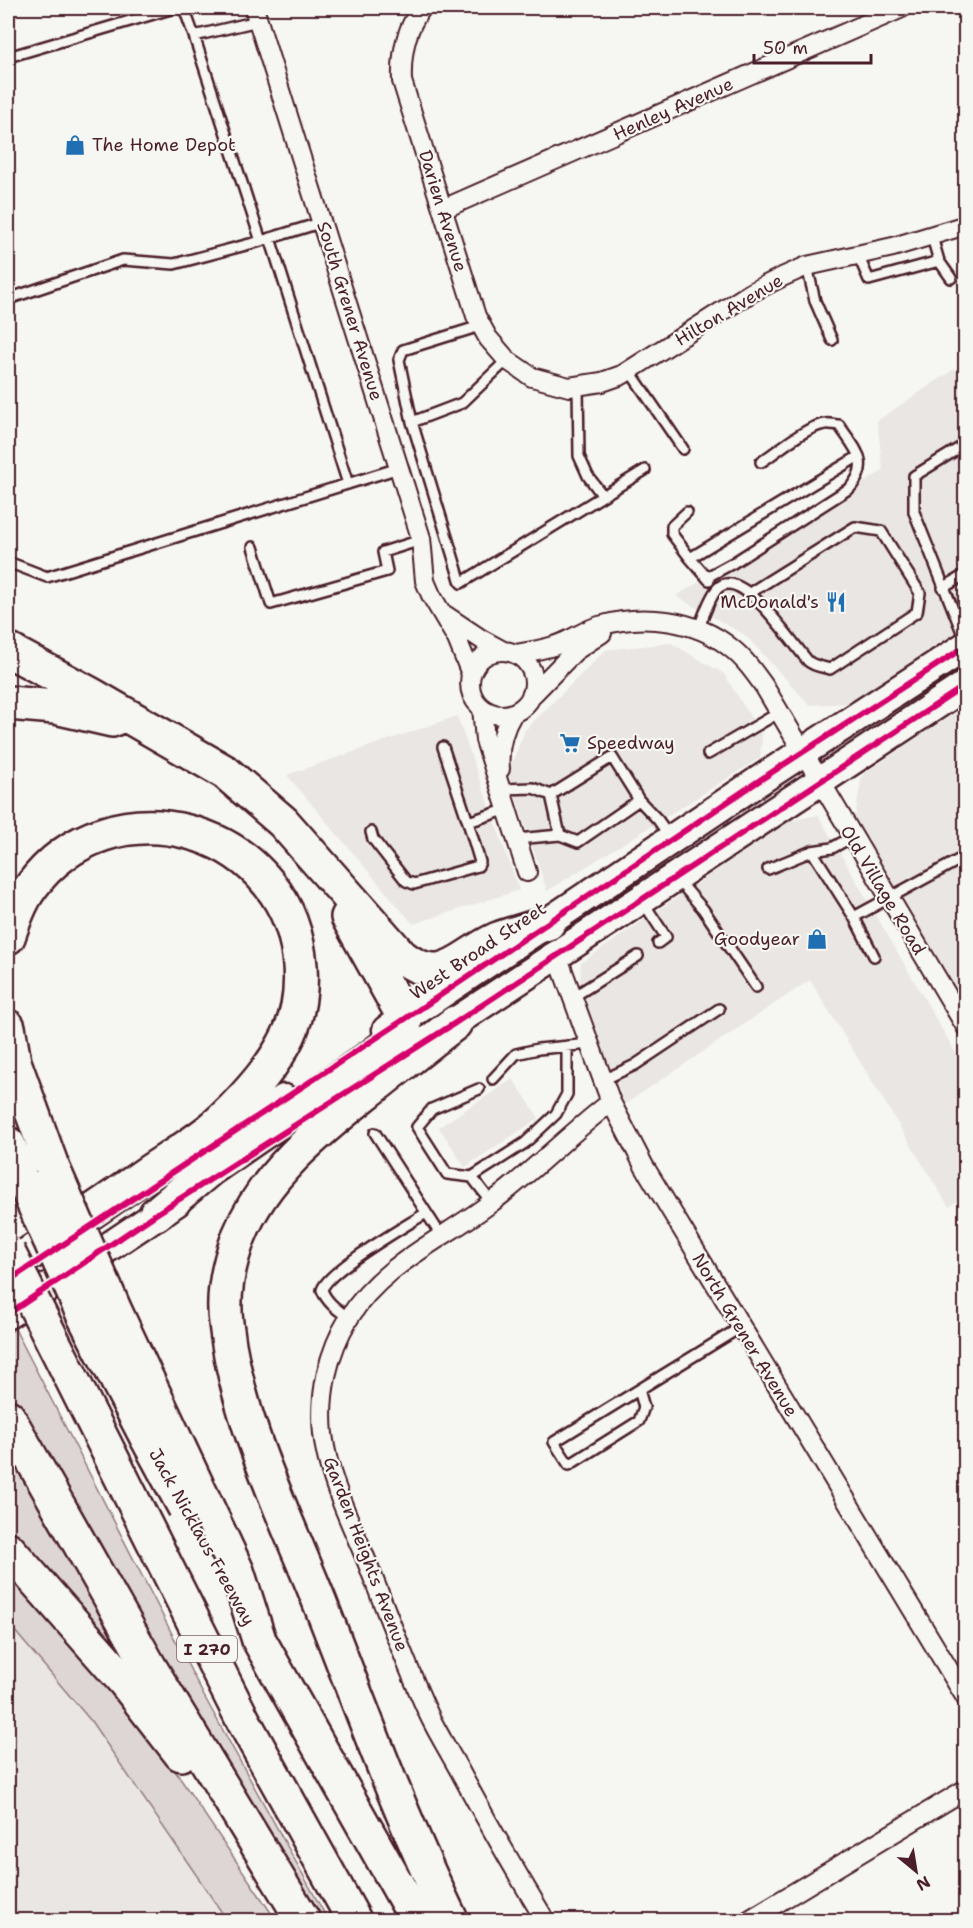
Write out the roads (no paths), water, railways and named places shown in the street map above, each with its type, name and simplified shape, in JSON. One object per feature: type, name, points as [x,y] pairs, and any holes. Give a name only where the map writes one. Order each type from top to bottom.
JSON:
[{"type":"highway","points":[[8,650],[225,772],[283,822],[400,956],[412,964],[423,969],[440,970],[497,940],[548,923]]},
{"type":"highway","points":[[8,703],[85,712],[154,731]]},
{"type":"highway","points":[[8,937],[16,913],[30,888],[52,864],[75,848],[97,837],[121,830],[146,827],[170,828],[195,833],[219,842],[241,856],[260,874],[276,895],[289,918],[297,943],[301,969],[300,999],[285,1044],[260,1079],[214,1127],[8,1268]]},
{"type":"highway","points":[[156,1215],[211,1168],[404,1032],[405,1018],[316,860]]},
{"type":"highway","points":[[451,1920],[426,1869],[379,1759],[259,1452],[236,1384],[225,1311],[225,1292],[240,1236],[257,1202],[278,1173],[336,1118],[455,1023]]},
{"type":"highway","points":[[8,1027],[14,1062],[51,1164],[116,1311],[237,1571],[262,1646]]},
{"type":"highway","name":"Jack Nicklaus Freeway","points":[[8,1144],[84,1316],[146,1436],[417,1920]]},
{"type":"highway","name":"I 270","points":[[8,1252],[243,1719],[354,1920]]},
{"type":"highway","points":[[8,1417],[149,1666],[303,1920]]},
{"type":"highway","points":[[8,1549],[125,1682],[182,1755],[297,1920]]},
{"type":"main road","name":"West Broad Street","points":[[8,1281],[966,644]]},
{"type":"main road","points":[[8,1314],[156,1215],[455,1023],[966,684]]},
{"type":"street","name":"Darien Avenue","points":[[422,8],[403,52],[402,81],[458,263],[480,326],[507,360],[532,377]]},
{"type":"street","name":"Henley Avenue","points":[[443,209],[902,8]]},
{"type":"street","name":"South Grener Avenue","points":[[256,14],[422,540],[425,581],[468,662],[471,674]]},
{"type":"street","name":"Hilton Avenue","points":[[532,377],[569,387],[602,382],[629,370],[752,292],[807,266],[932,237],[966,225]]},
{"type":"street","name":"South Grener Avenue","points":[[444,614],[481,639],[510,652]]},
{"type":"street","points":[[628,621],[601,634],[575,651],[522,707],[513,713],[502,715],[491,713],[482,708],[474,699],[471,674],[478,660],[487,654],[563,643],[583,631],[601,625],[628,621],[662,621],[698,629],[731,648],[748,664],[780,712],[802,752]]},
{"type":"street","points":[[510,652],[525,659],[531,668],[534,678],[531,696]]},
{"type":"street","points":[[482,708],[485,740],[527,872]]},
{"type":"street","points":[[502,789],[500,742],[513,713]]},
{"type":"street","name":"Old Village Road","points":[[802,752],[888,898],[958,997],[966,1027]]},
{"type":"street","name":"North Grener Avenue","points":[[557,955],[611,1102],[644,1166],[966,1698]]},
{"type":"street","name":"Garden Heights Avenue","points":[[545,1920],[430,1716],[334,1480],[323,1434],[324,1388],[333,1353],[349,1318],[374,1286],[492,1203],[611,1102]]},
{"type":"street","points":[[749,1920],[966,1790]]},
{"type":"lane","points":[[8,57],[174,8]]},
{"type":"lane","points":[[184,8],[266,240],[348,484]]},
{"type":"lane","points":[[194,36],[256,14]]},
{"type":"lane","points":[[8,298],[123,260],[174,264],[266,240],[323,222]]},
{"type":"lane","points":[[932,237],[939,261],[951,278]]},
{"type":"lane","points":[[858,255],[869,280],[939,261]]},
{"type":"lane","points":[[807,266],[815,301],[832,340]]},
{"type":"lane","points":[[480,326],[403,350],[399,360],[412,422],[461,583],[645,470]]},
{"type":"lane","points":[[412,422],[462,403],[507,360]]},
{"type":"lane","points":[[629,370],[683,449]]},
{"type":"lane","points":[[578,386],[579,456],[588,476],[603,496]]},
{"type":"lane","points":[[707,577],[733,563],[850,488],[859,478],[862,468],[859,456],[839,425],[825,424],[810,429],[761,462]]},
{"type":"lane","points":[[966,444],[914,476],[914,512],[966,644]]},
{"type":"lane","points":[[690,558],[859,456]]},
{"type":"lane","points":[[8,562],[47,577],[399,468]]},
{"type":"lane","points":[[687,512],[672,526],[672,534],[716,589]]},
{"type":"lane","points":[[698,629],[716,589],[724,583],[734,583],[748,594],[764,606],[810,663],[830,669],[917,612],[920,593],[881,531],[855,527],[748,594]]},
{"type":"lane","points":[[253,547],[271,604],[387,570],[383,552],[422,540]]},
{"type":"lane","points":[[943,588],[966,574]]},
{"type":"lane","points":[[708,754],[780,712]]},
{"type":"lane","points":[[371,832],[373,839],[406,881],[414,884],[480,864],[443,747]]},
{"type":"lane","points":[[551,795],[612,757],[639,800],[672,839]]},
{"type":"lane","points":[[502,789],[533,788],[551,795]]},
{"type":"lane","points":[[551,795],[560,835]]},
{"type":"lane","points":[[517,839],[560,835],[578,842],[639,800]]},
{"type":"lane","points":[[468,822],[508,810]]},
{"type":"lane","points":[[768,869],[812,851],[832,848],[852,837]]},
{"type":"lane","points":[[812,851],[855,917],[874,956]]},
{"type":"lane","points":[[855,917],[966,856]]},
{"type":"lane","points":[[675,877],[703,909],[756,987]]},
{"type":"lane","points":[[641,900],[666,937],[658,943]]},
{"type":"lane","points":[[573,998],[638,956]]},
{"type":"lane","points":[[603,1080],[635,1065],[719,1009]]},
{"type":"lane","points":[[493,1079],[516,1054],[538,1048],[590,1044]]},
{"type":"lane","points":[[478,1089],[432,1109],[417,1127],[447,1174],[472,1177],[525,1143],[556,1114],[567,1094],[567,1046]]},
{"type":"lane","points":[[375,1133],[442,1237]]},
{"type":"lane","points":[[472,1177],[492,1203]]},
{"type":"lane","points":[[349,1318],[330,1304],[325,1297],[322,1290],[327,1280],[344,1266],[426,1213]]},
{"type":"lane","points":[[639,1390],[644,1407],[639,1421],[568,1465],[554,1442],[741,1327]]},
{"type":"place","name":"The Home Depot","points":[[75,145]]},
{"type":"place","name":"McDonald's","points":[[836,602]]},
{"type":"place","name":"Speedway","points":[[570,743]]},
{"type":"place","name":"Goodyear","points":[[817,939]]}]
